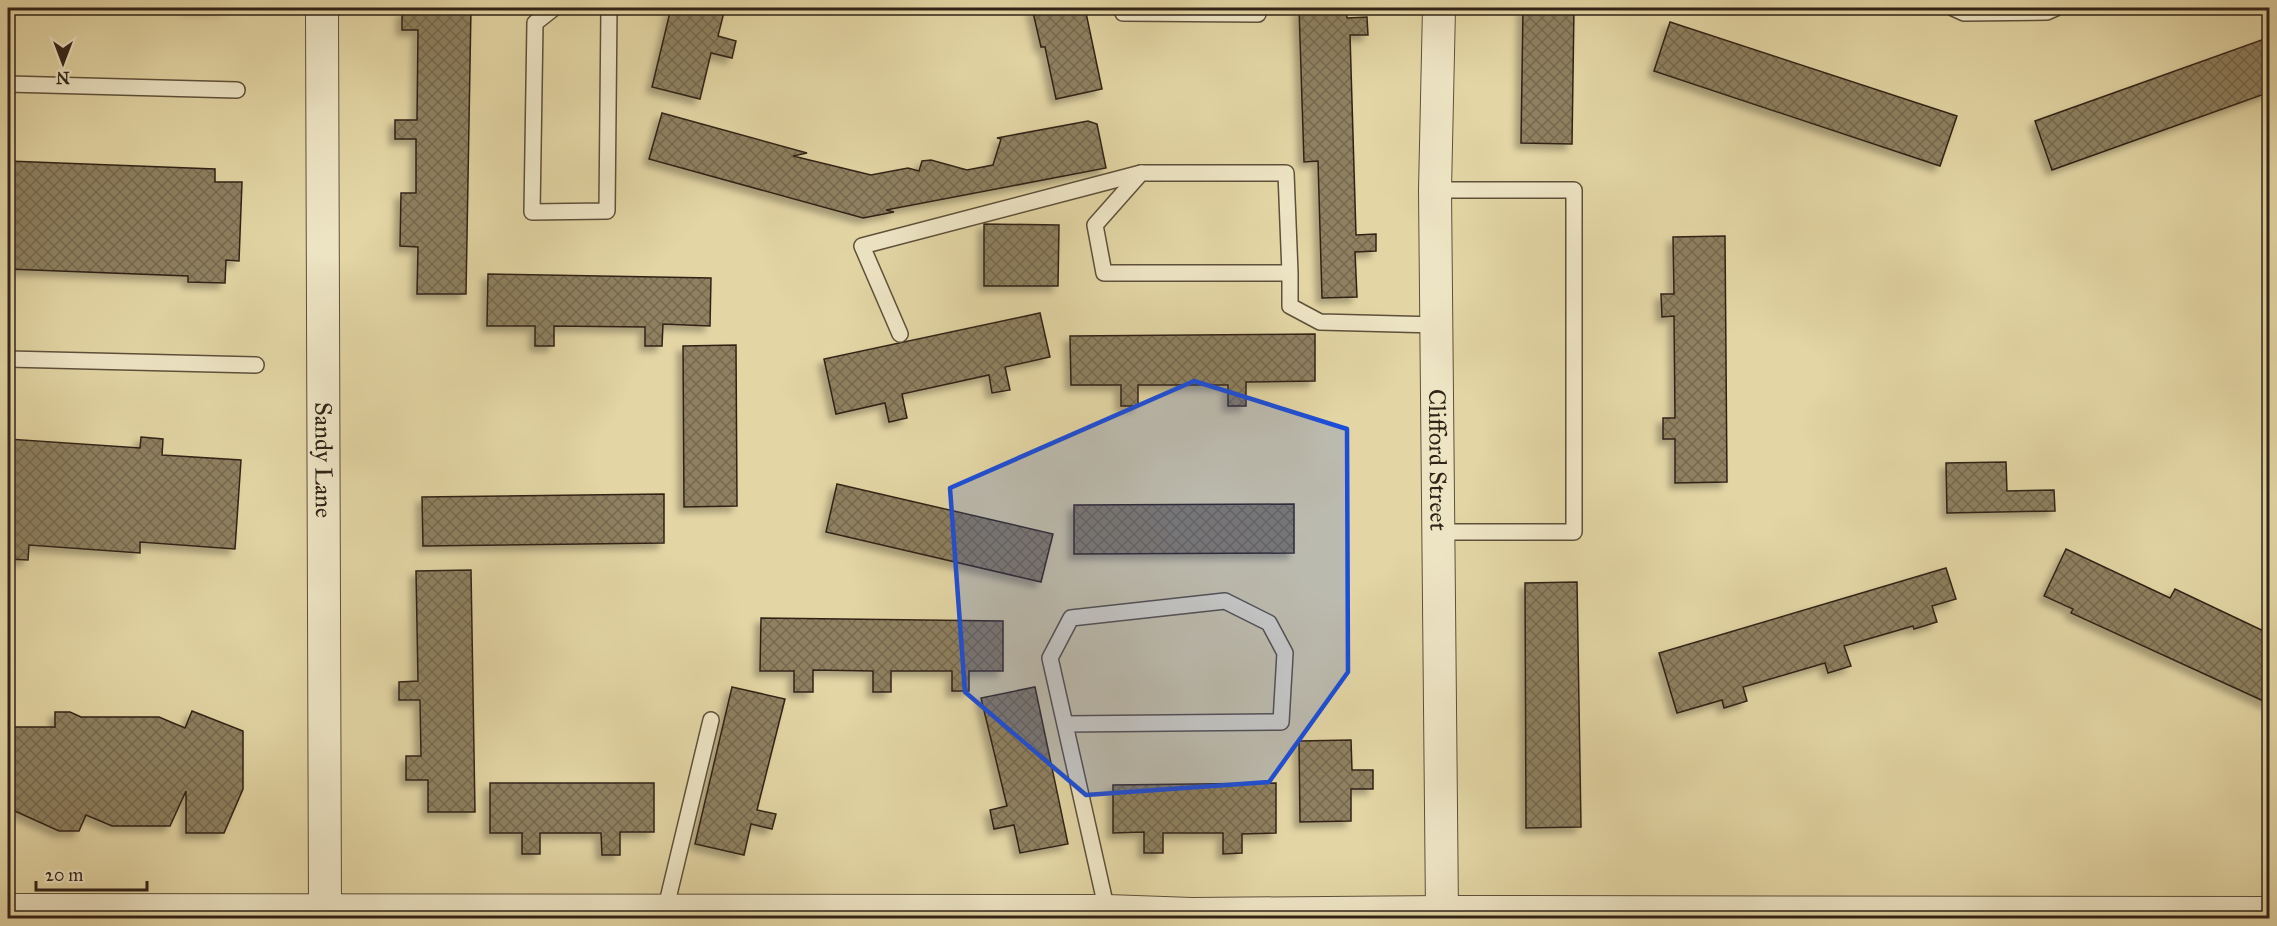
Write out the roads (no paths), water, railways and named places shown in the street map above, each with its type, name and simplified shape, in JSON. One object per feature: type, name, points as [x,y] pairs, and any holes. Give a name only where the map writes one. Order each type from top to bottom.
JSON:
[{"type":"street","name":"Sandy Lane","points":[[322,8],[325,915]]},
{"type":"street","name":"Clifford Street","points":[[1439,8],[1435,190],[1442,912]]},
{"type":"street","points":[[8,910],[83,914],[325,915],[666,911],[1107,911],[1192,916],[1442,912],[2060,916],[2270,913]]},
{"type":"lane","points":[[554,8],[535,24],[532,212],[607,210],[609,8]]},
{"type":"lane","points":[[1121,8],[1123,13],[1258,14]]},
{"type":"lane","points":[[1953,8],[1964,13],[2047,12],[2056,8]]},
{"type":"lane","points":[[8,84],[237,90]]},
{"type":"lane","points":[[1141,173],[1095,225],[1104,273],[1290,273]]},
{"type":"lane","points":[[900,334],[862,246],[1141,173],[1286,173],[1290,306],[1320,322],[1437,325]]},
{"type":"lane","points":[[1435,190],[1574,190],[1574,532],[1439,532]]},
{"type":"lane","points":[[8,359],[256,365]]},
{"type":"lane","points":[[1065,724],[1281,722],[1285,653],[1269,623],[1225,601],[1071,618],[1050,658],[1107,911]]},
{"type":"lane","points":[[666,911],[711,720]]}]
